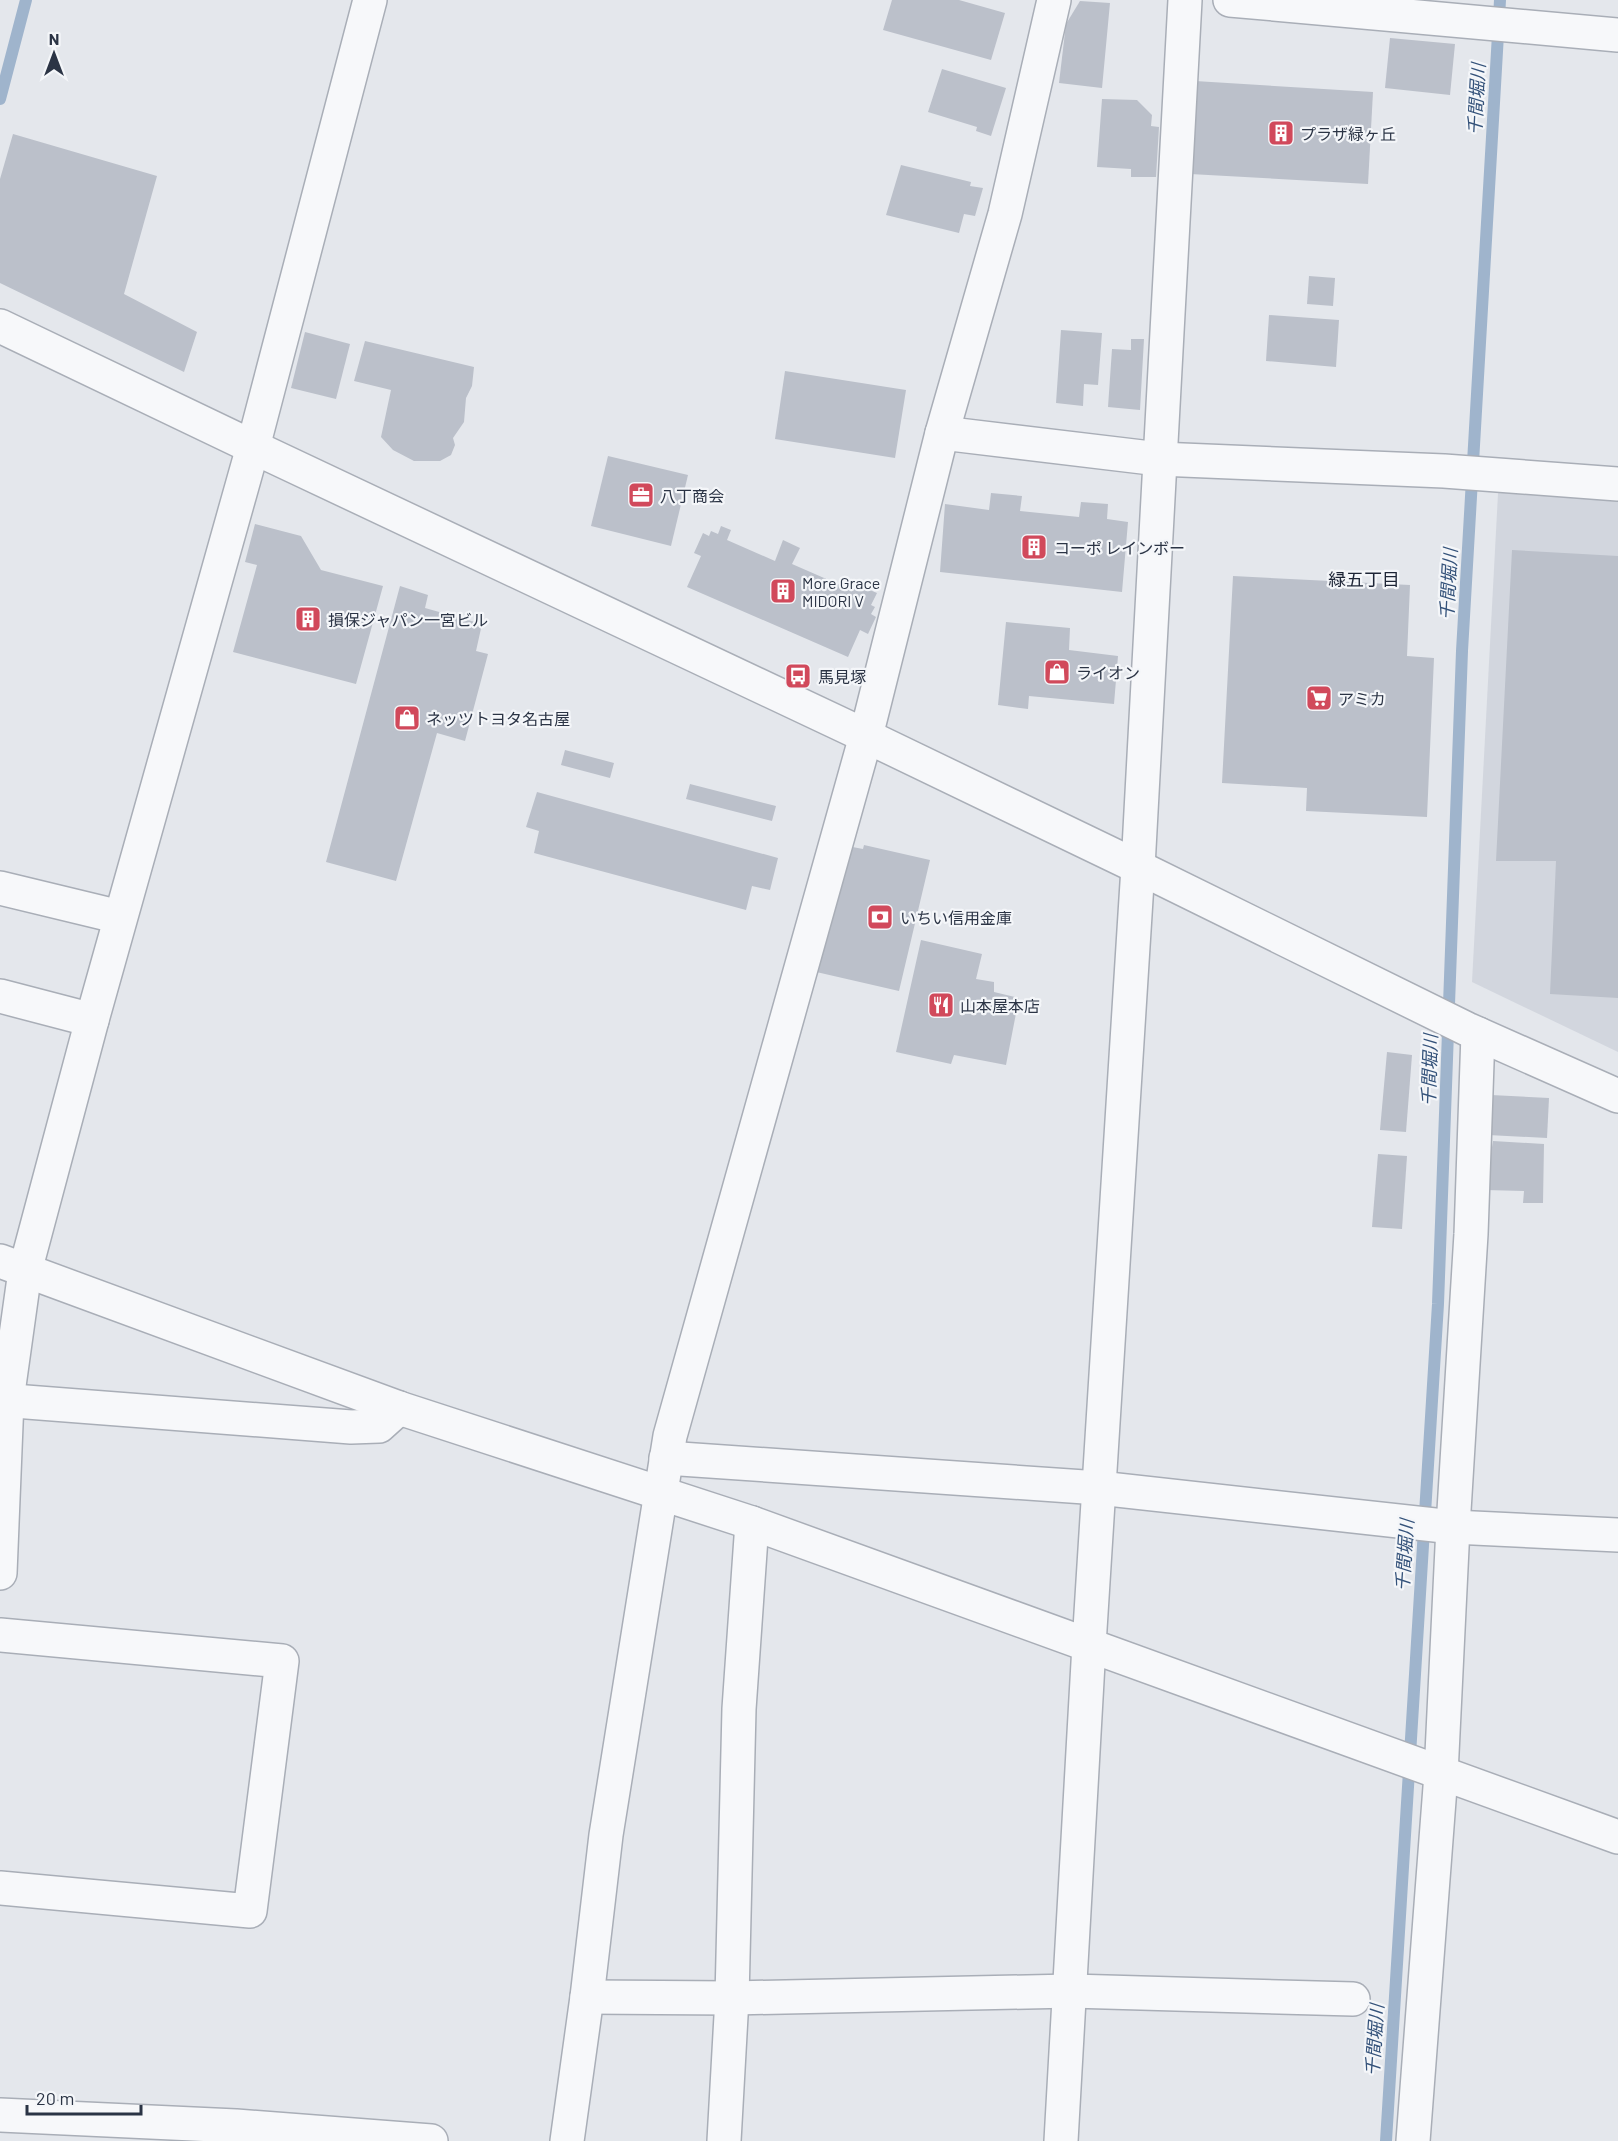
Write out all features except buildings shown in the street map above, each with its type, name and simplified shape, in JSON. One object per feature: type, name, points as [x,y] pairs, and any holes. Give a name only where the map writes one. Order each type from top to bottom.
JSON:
[{"type":"street","points":[[0,1573],[3,1400],[13,1266],[92,1020],[253,447],[370,0]]},
{"type":"street","points":[[567,2141],[606,1835],[666,1458],[866,736],[942,433],[1005,214],[1054,0]]},
{"type":"street","points":[[1061,2141],[1089,1645],[1138,867],[1185,0]]},
{"type":"street","points":[[1230,0],[1618,35]]},
{"type":"street","points":[[0,326],[866,736],[1472,1031],[1618,1096]]},
{"type":"street","points":[[942,433],[1159,459],[1444,471],[1618,484]]},
{"type":"street","points":[[0,888],[120,917]]},
{"type":"street","points":[[0,996],[92,1020]]},
{"type":"street","points":[[1413,2141],[1435,1772],[1432,1525],[1471,1234],[1472,1031]]},
{"type":"street","points":[[13,1266],[399,1408],[752,1523],[1618,1837]]},
{"type":"street","points":[[3,1400],[351,1427],[379,1426],[399,1408]]},
{"type":"street","points":[[666,1458],[1099,1488],[1432,1525],[1618,1535]]},
{"type":"street","points":[[724,2141],[732,1998],[739,1709],[752,1523]]},
{"type":"street","points":[[0,1635],[282,1661],[250,1911],[0,1888]]},
{"type":"street","points":[[587,1997],[732,1998],[1071,1991],[1353,1998]]},
{"type":"street","points":[[0,2115],[236,2126],[431,2141]]},
{"type":"shaded area","points":[[1499,475],[1618,484],[1618,1052],[1472,982]]},
{"type":"waterway","points":[[0,99],[26,0]]},
{"type":"waterway","name":"千間堀川","points":[[1386,2141],[1438,1304],[1462,651],[1500,0]]},
{"type":"place","name":"プラザ緑ヶ丘","points":[[1281,133]]},
{"type":"place","name":"八丁商会","points":[[641,495]]},
{"type":"place","name":"コーポ レインボー","points":[[1034,547]]},
{"type":"place","name":"More Grace MIDORI V","points":[[783,591]]},
{"type":"place","name":"損保ジャパン一宮ビル","points":[[308,619]]},
{"type":"place","name":"ライオン","points":[[1057,672]]},
{"type":"place","name":"馬見塚","points":[[798,676]]},
{"type":"place","name":"アミカ","points":[[1319,698]]},
{"type":"place","name":"ネッツトヨタ名古屋","points":[[407,718]]},
{"type":"place","name":"いちい信用金庫","points":[[880,917]]},
{"type":"place","name":"山本屋本店","points":[[941,1005]]},
{"type":"district","name":"緑五丁目","points":[[1364,579]]}]
